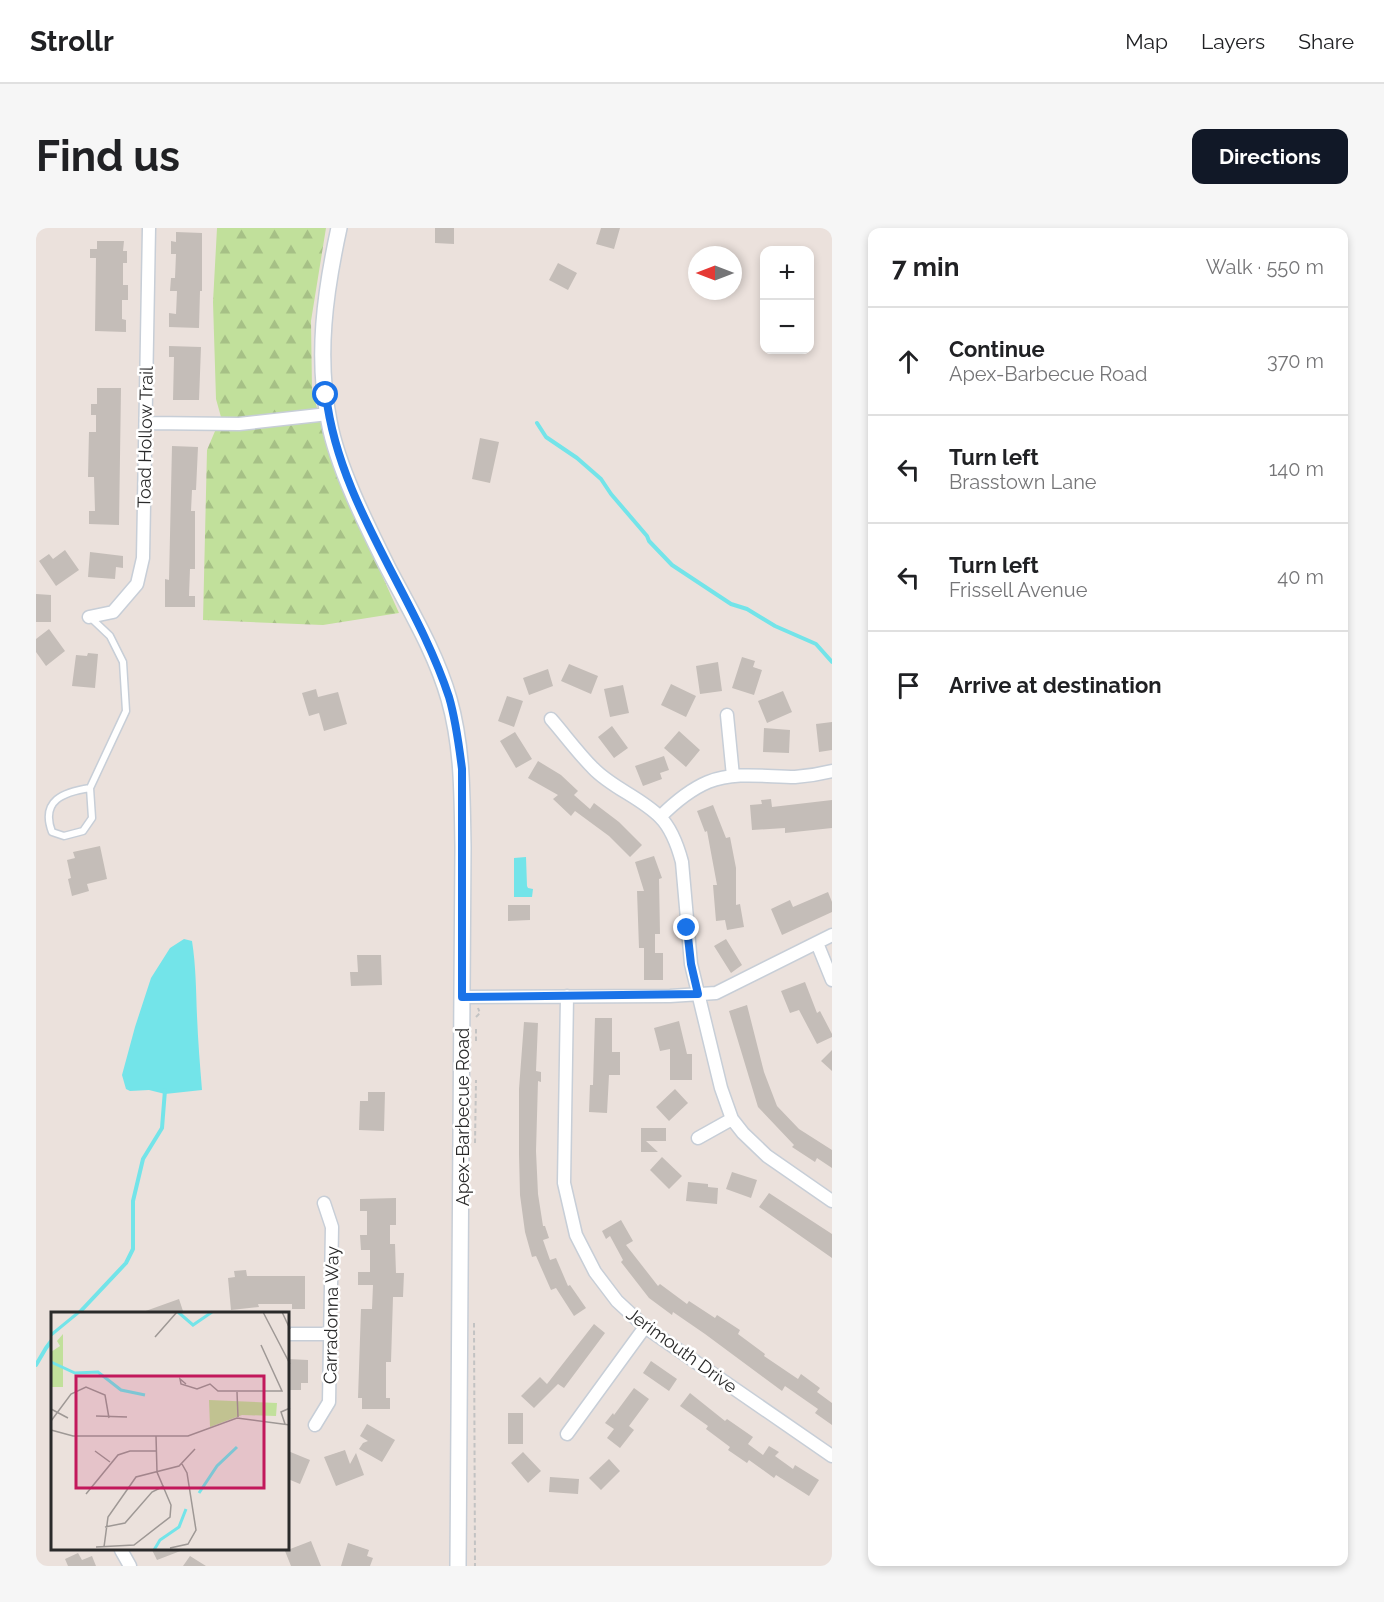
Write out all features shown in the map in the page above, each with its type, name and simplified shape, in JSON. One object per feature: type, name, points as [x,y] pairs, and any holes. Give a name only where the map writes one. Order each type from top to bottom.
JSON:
[{"type":"street","name":"Toad Hollow Trail","points":[[89,617],[113,612],[137,584],[143,558],[150,228]]},
{"type":"street","name":"Apex-Barbecue Road","points":[[339,228],[324,318],[322,353],[328,414],[347,477],[372,534],[425,639],[449,698],[462,769],[458,1566]]},
{"type":"street","points":[[146,423],[239,424],[328,414]]},
{"type":"street","points":[[727,716],[733,776]]},
{"type":"street","points":[[551,719],[593,768],[660,817],[672,837],[682,862],[688,946],[698,994],[721,1088],[732,1119],[742,1133],[767,1156],[832,1201]]},
{"type":"street","points":[[660,817],[684,795],[710,781],[733,776],[808,776],[832,771]]},
{"type":"street","points":[[462,997],[716,993],[832,935]]},
{"type":"street","points":[[817,943],[832,980]]},
{"type":"street","name":"Jerimouth Drive","points":[[567,996],[563,1168],[566,1199],[576,1235],[595,1272],[617,1301],[645,1327],[832,1456]]},
{"type":"street","points":[[698,1138],[732,1119]]},
{"type":"street","name":"Carradonna Way","points":[[315,1425],[329,1402],[332,1227],[324,1203]]},
{"type":"street","points":[[567,1434],[645,1327]]},
{"type":"street","points":[[290,1334],[330,1334]]},
{"type":"street","points":[[122,1551],[130,1566]]},
{"type":"lane","points":[[89,617],[110,636],[123,662],[126,711],[90,788],[92,818],[83,831],[64,836],[52,832],[49,824],[49,810],[57,798],[90,788]]},
{"type":"path","points":[[475,1046],[475,1020],[480,1013],[478,1009]]},
{"type":"path","points":[[475,1146],[476,1079]]},
{"type":"path","points":[[474,1318],[475,1566]]},
{"type":"green space","points":[[217,228],[326,228],[311,321],[312,390],[334,469],[399,613],[323,625],[203,620],[207,450],[221,417],[216,399],[213,302]]},
{"type":"water","points":[[526,857],[527,886],[533,889],[532,897],[514,897],[514,858]]},
{"type":"water","points":[[184,939],[192,941],[202,1090],[165,1094],[149,1090],[130,1091],[126,1089],[122,1075],[151,978],[170,948]]},
{"type":"building","points":[[435,228],[454,228],[454,244],[435,243]]},
{"type":"building","points":[[601,228],[620,228],[614,249],[596,244]]},
{"type":"building","points":[[176,232],[202,233],[202,291],[200,291],[199,328],[169,327],[169,313],[176,314],[177,291],[170,291],[171,278],[175,278],[176,254],[171,254],[171,241],[176,242]]},
{"type":"building","points":[[97,241],[124,241],[123,251],[127,251],[127,263],[123,263],[123,285],[128,285],[128,300],[122,300],[122,319],[126,320],[126,332],[95,331],[96,258],[90,258],[90,249],[97,249]]},
{"type":"building","points":[[558,263],[577,273],[568,290],[549,280]]},
{"type":"building","points":[[169,346],[201,347],[199,400],[173,400],[174,357],[169,357]]},
{"type":"building","points":[[97,388],[121,388],[119,525],[89,524],[89,511],[95,511],[94,477],[88,477],[89,432],[96,432],[96,415],[91,415],[91,404],[97,404]]},
{"type":"building","points":[[480,438],[499,442],[490,483],[472,479]]},
{"type":"building","points":[[172,446],[198,447],[196,490],[192,490],[191,511],[195,511],[195,569],[190,569],[189,596],[195,596],[195,607],[165,607],[165,579],[169,580]]},
{"type":"building","points":[[65,550],[79,570],[56,586],[39,561],[49,554],[53,559]]},
{"type":"building","points":[[90,552],[123,556],[123,568],[116,567],[115,579],[88,577]]},
{"type":"building","points":[[36,594],[51,595],[51,622],[36,622]]},
{"type":"building","points":[[49,629],[65,651],[46,666],[36,652],[36,639]]},
{"type":"building","points":[[88,653],[98,654],[95,688],[72,686],[76,655],[87,656]]},
{"type":"building","points":[[742,657],[755,661],[753,667],[762,670],[754,695],[732,688]]},
{"type":"building","points":[[718,662],[722,691],[700,694],[696,666]]},
{"type":"building","points":[[569,664],[598,676],[591,694],[561,681]]},
{"type":"building","points":[[548,669],[553,686],[529,695],[523,678]]},
{"type":"building","points":[[671,684],[696,696],[686,717],[661,705]]},
{"type":"building","points":[[623,685],[629,713],[610,717],[604,689]]},
{"type":"building","points":[[316,689],[318,697],[338,692],[347,724],[324,731],[319,713],[309,716],[302,693]]},
{"type":"building","points":[[783,691],[792,712],[767,723],[758,701]]},
{"type":"building","points":[[507,696],[523,701],[514,727],[498,721]]},
{"type":"building","points":[[832,722],[832,750],[819,752],[816,724]]},
{"type":"building","points":[[612,726],[628,748],[614,758],[598,737]]},
{"type":"building","points":[[764,728],[790,730],[789,753],[763,752]]},
{"type":"building","points":[[679,731],[700,750],[686,767],[664,748]]},
{"type":"building","points":[[515,732],[532,759],[516,768],[500,741]]},
{"type":"building","points":[[664,756],[669,770],[660,773],[662,779],[643,786],[635,766]]},
{"type":"building","points":[[538,761],[561,775],[578,791],[574,795],[590,809],[594,803],[619,822],[642,845],[630,857],[609,836],[575,811],[571,816],[553,799],[558,795],[528,778]]},
{"type":"building","points":[[771,799],[772,807],[832,800],[832,828],[785,833],[785,828],[752,830],[750,805],[762,804],[761,800]]},
{"type":"building","points":[[713,805],[726,838],[730,837],[736,868],[736,905],[740,904],[744,927],[727,930],[725,920],[716,921],[713,885],[717,885],[707,831],[705,832],[697,811]]},
{"type":"building","points":[[100,846],[107,879],[87,884],[89,891],[72,896],[67,860],[75,858],[73,852]]},
{"type":"building","points":[[654,856],[662,878],[659,879],[660,934],[655,934],[655,953],[663,953],[663,980],[644,980],[644,948],[639,948],[637,891],[644,891],[635,862]]},
{"type":"building","points":[[828,892],[832,902],[832,912],[782,935],[771,909],[790,900],[793,907]]},
{"type":"building","points":[[508,905],[530,905],[530,920],[508,921]]},
{"type":"building","points":[[726,939],[742,965],[731,973],[714,946]]},
{"type":"building","points":[[357,955],[381,955],[382,985],[351,986],[350,972],[358,972]]},
{"type":"building","points":[[805,982],[817,1013],[820,1011],[832,1034],[832,1037],[817,1044],[799,1010],[790,1013],[781,991]]},
{"type":"building","points":[[747,1005],[764,1072],[777,1106],[799,1129],[832,1150],[832,1168],[817,1158],[815,1162],[792,1147],[794,1145],[758,1107],[729,1011]]},
{"type":"building","points":[[595,1018],[612,1018],[612,1052],[620,1052],[620,1075],[609,1075],[607,1113],[589,1112],[590,1085],[593,1085]]},
{"type":"building","points":[[679,1021],[687,1054],[692,1054],[692,1080],[670,1080],[670,1049],[660,1051],[654,1028]]},
{"type":"building","points":[[524,1022],[538,1023],[536,1071],[541,1072],[541,1082],[538,1081],[536,1151],[538,1194],[543,1226],[549,1238],[543,1240],[550,1260],[556,1258],[568,1286],[570,1285],[586,1308],[574,1316],[556,1288],[551,1290],[536,1256],[532,1257],[525,1232],[520,1195],[519,1154],[519,1089]]},
{"type":"building","points":[[832,1050],[832,1071],[821,1061]]},
{"type":"building","points":[[675,1089],[688,1103],[669,1121],[656,1107]]},
{"type":"building","points":[[368,1092],[385,1092],[384,1131],[359,1130],[360,1101],[368,1101]]},
{"type":"building","points":[[641,1128],[666,1128],[666,1141],[646,1141],[658,1152],[641,1152]]},
{"type":"building","points":[[662,1157],[682,1176],[669,1189],[650,1170]]},
{"type":"building","points":[[732,1172],[757,1180],[751,1198],[726,1189]]},
{"type":"building","points":[[688,1182],[708,1184],[708,1187],[718,1188],[717,1204],[686,1201]]},
{"type":"building","points":[[769,1193],[832,1234],[832,1258],[759,1207]]},
{"type":"building","points":[[396,1198],[396,1225],[390,1225],[390,1244],[395,1244],[396,1273],[404,1273],[403,1297],[393,1297],[391,1362],[386,1362],[386,1398],[390,1398],[390,1409],[362,1409],[362,1398],[358,1398],[361,1309],[372,1309],[373,1285],[358,1285],[358,1272],[370,1272],[370,1250],[361,1250],[360,1235],[367,1235],[367,1211],[360,1211],[360,1199]]},
{"type":"building","points":[[621,1220],[633,1241],[626,1245],[658,1286],[660,1284],[687,1304],[689,1301],[715,1318],[717,1315],[740,1330],[738,1334],[765,1354],[764,1356],[798,1379],[801,1374],[820,1388],[817,1392],[832,1403],[832,1425],[815,1413],[818,1409],[785,1386],[782,1391],[705,1334],[673,1312],[672,1315],[649,1298],[621,1262],[623,1260],[610,1236],[606,1239],[602,1231]]},
{"type":"building","points":[[246,1270],[247,1276],[305,1276],[305,1309],[292,1309],[292,1304],[258,1304],[259,1307],[231,1310],[228,1278],[235,1277],[234,1271]]},
{"type":"building","points":[[179,1299],[183,1312],[143,1312]]},
{"type":"building","points":[[594,1324],[605,1333],[564,1388],[558,1384],[534,1408],[521,1396],[540,1377],[547,1384]]},
{"type":"building","points":[[290,1359],[308,1360],[308,1383],[301,1383],[301,1390],[290,1390]]},
{"type":"building","points":[[651,1361],[677,1379],[669,1391],[643,1373]]},
{"type":"building","points":[[634,1388],[649,1399],[629,1426],[634,1430],[620,1448],[607,1438],[614,1429],[605,1423],[613,1413],[614,1415]]},
{"type":"building","points":[[690,1393],[725,1421],[727,1419],[753,1437],[748,1444],[763,1455],[769,1446],[779,1452],[775,1456],[793,1469],[795,1465],[819,1480],[809,1496],[776,1475],[774,1478],[749,1460],[747,1463],[728,1450],[730,1447],[706,1429],[708,1426],[680,1406]]},
{"type":"building","points":[[508,1413],[523,1413],[523,1444],[508,1444]]},
{"type":"building","points":[[367,1424],[395,1440],[382,1462],[359,1449],[363,1443],[368,1441],[360,1436]]},
{"type":"building","points":[[345,1450],[350,1464],[356,1453],[364,1475],[336,1486],[324,1457]]},
{"type":"building","points":[[290,1452],[310,1460],[300,1484],[290,1480]]},
{"type":"building","points":[[523,1452],[541,1471],[528,1483],[511,1463]]},
{"type":"building","points":[[609,1459],[620,1471],[601,1490],[589,1478]]},
{"type":"building","points":[[550,1477],[579,1479],[578,1494],[549,1492]]},
{"type":"building","points":[[311,1541],[321,1566],[291,1566],[285,1551]]},
{"type":"building","points":[[348,1543],[369,1550],[367,1556],[373,1558],[370,1566],[341,1566]]},
{"type":"building","points":[[152,1551],[180,1551],[157,1560]]},
{"type":"building","points":[[78,1553],[82,1560],[92,1556],[96,1566],[68,1566],[65,1559]]},
{"type":"building","points":[[190,1556],[206,1566],[183,1566]]},
{"type":"waterway","points":[[537,423],[546,437],[577,458],[601,479],[649,541],[672,565],[731,604],[747,609],[775,626],[816,644],[832,662]]},
{"type":"waterway","points":[[80,1312],[126,1263],[133,1249],[133,1201],[143,1159],[162,1128],[165,1090]]},
{"type":"waterway","points":[[36,1365],[51,1341]]},
{"type":"route","points":[[326,395],[329,421],[347,477],[372,534],[425,639],[449,698],[457,733],[462,769],[462,997],[698,994],[691,964],[687,928]]}]
